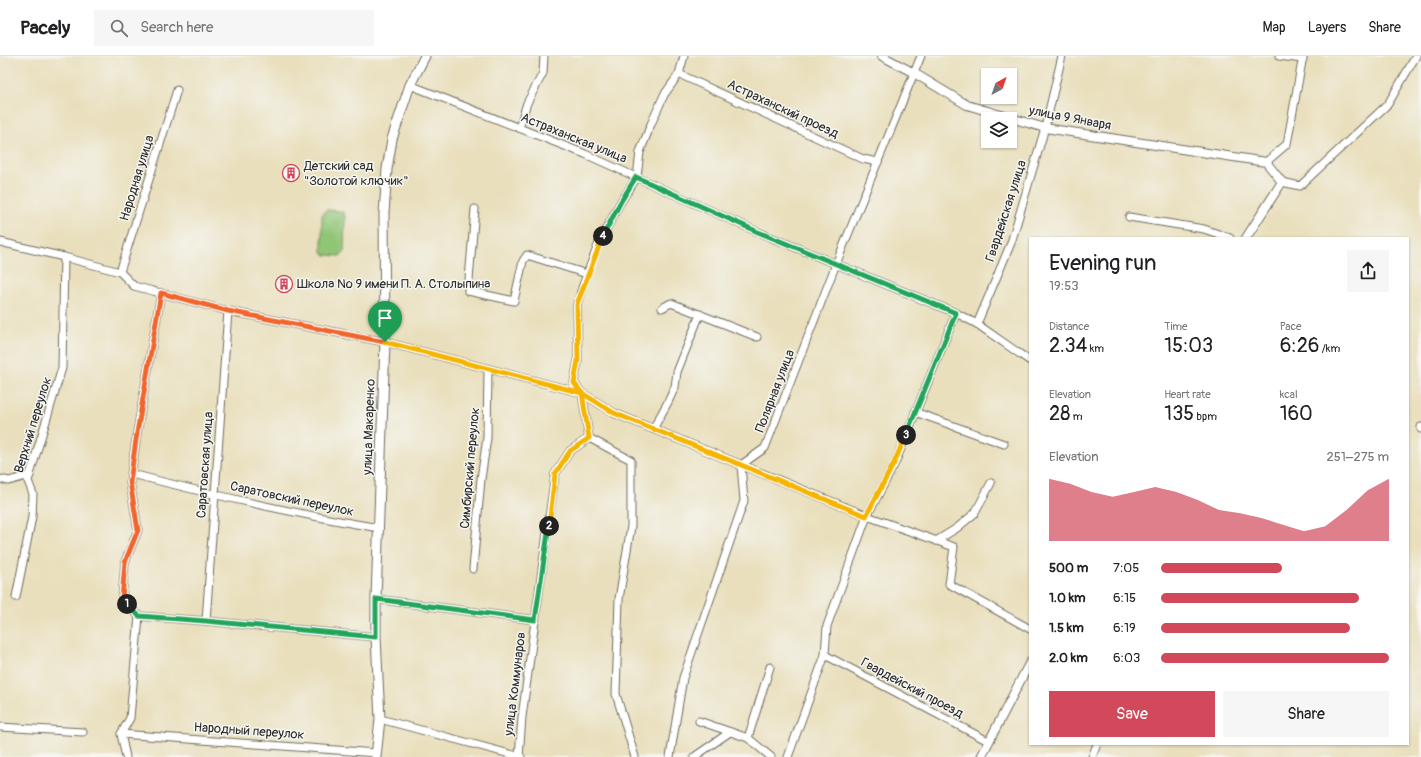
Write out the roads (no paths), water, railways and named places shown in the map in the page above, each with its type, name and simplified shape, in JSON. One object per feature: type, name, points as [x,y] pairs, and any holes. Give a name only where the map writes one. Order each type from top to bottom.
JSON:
[{"type":"main road","name":"улица Макаренко","points":[[376,755],[380,719],[376,637],[376,599],[385,342],[384,214],[387,169],[392,139],[410,85],[424,56]]},
{"type":"street","points":[[518,128],[527,104],[543,74],[544,56]]},
{"type":"street","points":[[636,757],[616,694],[619,599],[631,526],[631,460],[589,438],[582,393],[574,383],[578,360],[577,304],[599,243],[620,203],[636,177],[640,152],[651,124],[664,95],[679,74],[684,56]]},
{"type":"street","name":"улица 9 Января","points":[[882,56],[914,73],[967,105],[1045,128],[1266,162]]},
{"type":"street","name":"Полярная улица","points":[[741,465],[766,448],[836,264],[921,56]]},
{"type":"street","name":"Гвардейская улица","points":[[977,324],[1011,243],[1045,128],[1062,56]]},
{"type":"street","points":[[1279,56],[1303,58],[1287,144],[1266,162],[1282,182],[1300,186],[1388,104],[1416,56]]},
{"type":"street","name":"Астраханский проезд","points":[[679,74],[863,159],[878,162]]},
{"type":"street","name":"Астраханская улица","points":[[410,85],[585,154],[758,232],[956,313],[977,324],[1029,360]]},
{"type":"street","name":"Народная улица","points":[[120,272],[177,90]]},
{"type":"street","points":[[1247,237],[1282,182]]},
{"type":"street","points":[[475,209],[468,292],[514,301],[522,261],[527,255],[587,274]]},
{"type":"street","points":[[1129,217],[1204,228],[1227,237]]},
{"type":"street","points":[[0,242],[120,272],[134,286],[228,311],[385,342],[582,393],[614,413],[866,516],[954,547],[949,584],[1029,628]]},
{"type":"street","name":"Верхний переулок","points":[[16,597],[32,517],[33,494],[28,481],[62,368],[64,257]]},
{"type":"street","points":[[161,293],[130,482],[138,530],[125,562],[122,599],[139,616],[376,637]]},
{"type":"street","points":[[662,308],[671,303],[757,337]]},
{"type":"street","name":"Саратовская улица","points":[[206,621],[228,311]]},
{"type":"street","points":[[788,757],[825,655],[827,626],[866,516],[894,463],[956,313]]},
{"type":"street","points":[[653,429],[675,387],[677,372],[700,314]]},
{"type":"street","name":"Симбирский переулок","points":[[473,569],[481,479],[487,438],[488,369]]},
{"type":"street","points":[[915,412],[1004,444]]},
{"type":"street","name":"улица Коммунаров","points":[[520,757],[522,718],[553,500],[555,474],[570,451],[589,438]]},
{"type":"street","points":[[670,757],[683,678],[744,501],[741,465]]},
{"type":"street","name":"Саратовский переулок","points":[[132,474],[215,495],[318,518],[378,528]]},
{"type":"street","points":[[0,479],[9,481],[30,475]]},
{"type":"street","points":[[936,541],[957,528],[975,513],[991,483]]},
{"type":"street","points":[[376,599],[535,620]]},
{"type":"street","points":[[126,757],[121,734],[130,718],[139,616]]},
{"type":"street","name":"Гвардейский проезд","points":[[825,655],[988,741]]},
{"type":"street","points":[[981,757],[1029,664]]},
{"type":"street","points":[[748,738],[770,667]]},
{"type":"street","points":[[380,719],[520,757]]},
{"type":"street","points":[[699,721],[748,738],[771,757]]},
{"type":"street","points":[[0,727],[83,732]]},
{"type":"street","points":[[694,757],[730,732]]},
{"type":"street","name":"Народный переулок","points":[[121,734],[376,755]]},
{"type":"street","points":[[1092,757],[1097,745]]},
{"type":"place","name":"Детский сад \"Золотой ключик\"","points":[[291,173]]},
{"type":"place","name":"Школа № 9 имени П. А. Столыпина","points":[[284,284]]}]
